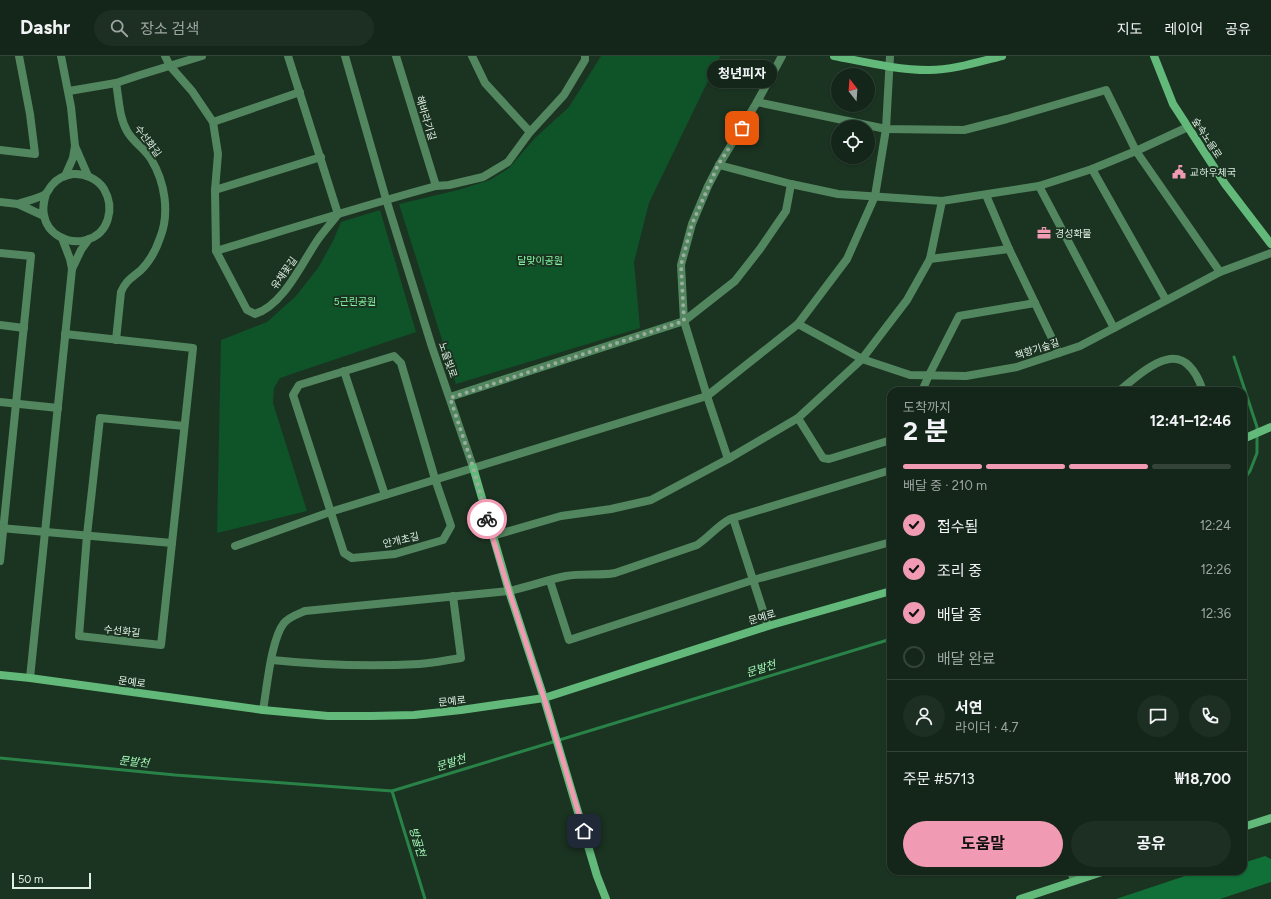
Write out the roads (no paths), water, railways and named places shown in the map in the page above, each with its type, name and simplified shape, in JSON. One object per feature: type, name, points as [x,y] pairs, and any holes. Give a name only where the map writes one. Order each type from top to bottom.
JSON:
[{"type":"street","points":[[0,150],[35,154],[30,114],[19,56]]},
{"type":"street","points":[[61,56],[69,91],[75,146],[73,158],[65,176]]},
{"type":"street","name":"유채꽃길","points":[[165,56],[170,66],[192,91],[213,122],[218,154],[215,190],[216,251],[247,310],[255,314],[264,312],[285,292],[319,238],[338,214]]},
{"type":"street","points":[[69,91],[116,83],[140,74],[202,56]]},
{"type":"street","points":[[288,56],[338,214]]},
{"type":"street","name":"노을빛로","points":[[345,56],[386,199],[432,347],[473,467],[492,536],[550,716],[597,876],[606,899]]},
{"type":"street","name":"해바라기길","points":[[396,56],[436,186]]},
{"type":"street","points":[[472,56],[485,83],[530,132]]},
{"type":"street","points":[[216,251],[386,199],[436,186],[449,185],[483,177],[508,162],[530,132],[564,95],[585,60],[585,56]]},
{"type":"street","points":[[728,459],[706,396],[684,321],[681,265],[692,224],[718,165],[757,102],[782,56]]},
{"type":"street","points":[[834,56],[889,67],[929,70],[954,67],[1002,56]]},
{"type":"street","points":[[235,546],[330,512],[706,396],[798,324],[847,259],[875,196],[886,129],[890,56]]},
{"type":"street","name":"숲속노을로","points":[[1154,56],[1173,104],[1225,184],[1271,244]]},
{"type":"street","name":"수선화길","points":[[116,83],[122,120],[130,135],[150,158],[158,174],[163,190],[165,209],[164,224],[156,249],[141,270],[124,285],[121,292],[116,340]]},
{"type":"street","points":[[757,102],[886,129],[964,130],[1106,90],[1136,151],[1220,272]]},
{"type":"street","points":[[213,122],[300,92]]},
{"type":"street","points":[[718,165],[791,184],[838,194],[942,201],[1038,186],[1092,169],[1188,127]]},
{"type":"street","points":[[75,146],[88,176]]},
{"type":"street","points":[[215,190],[321,158]]},
{"type":"street","points":[[1092,169],[1166,300]]},
{"type":"street","points":[[72,174],[88,176],[95,179],[103,187],[109,197],[110,208],[108,219],[103,228],[95,236],[75,242],[55,234],[48,226],[44,216],[43,205],[46,194],[52,185],[61,178],[72,174]]},
{"type":"street","points":[[450,398],[684,321],[735,281],[756,255],[786,211],[791,184]]},
{"type":"street","points":[[1038,186],[1114,328]]},
{"type":"street","points":[[18,204],[46,194]]},
{"type":"street","points":[[986,195],[1009,249],[1059,353]]},
{"type":"street","points":[[492,536],[561,516],[611,509],[652,500],[728,459],[798,418],[862,359],[906,300],[930,259],[942,201]]},
{"type":"street","points":[[0,202],[18,204],[44,216]]},
{"type":"street","points":[[30,678],[72,269],[62,238]]},
{"type":"street","points":[[72,269],[81,250],[89,239]]},
{"type":"street","points":[[930,259],[1009,249]]},
{"type":"street","name":"책향기숲길","points":[[798,324],[862,359],[910,374],[966,376],[1017,367],[1080,346],[1220,272],[1271,252]]},
{"type":"street","points":[[0,253],[31,256],[16,403],[4,479],[0,561]]},
{"type":"street","points":[[924,387],[959,316],[1034,303]]},
{"type":"street","points":[[0,325],[24,328]]},
{"type":"street","name":"수선화길","points":[[65,334],[193,348],[161,645],[79,636],[87,535],[100,418],[184,426]]},
{"type":"street","name":"안개초길","points":[[394,356],[401,363],[435,479],[451,526],[443,540],[395,554],[352,558],[344,553],[293,395],[299,385],[344,371],[394,356]]},
{"type":"street","points":[[1124,387],[1144,370],[1154,364],[1165,360],[1175,359],[1182,360],[1189,364],[1199,378],[1202,387]]},
{"type":"street","points":[[344,371],[385,495]]},
{"type":"street","points":[[0,402],[58,408]]},
{"type":"street","points":[[798,418],[823,458],[829,459],[887,441]]},
{"type":"street","points":[[1247,437],[1271,426]]},
{"type":"street","points":[[264,710],[274,644],[279,631],[285,622],[305,610],[509,591],[566,576],[615,573],[689,548],[704,540],[720,524],[733,518],[887,471]]},
{"type":"street","points":[[733,518],[768,626]]},
{"type":"street","points":[[2,528],[172,543]]},
{"type":"street","points":[[550,581],[569,640],[753,580],[887,543]]},
{"type":"street","name":"문예로","points":[[0,675],[264,710],[328,716],[414,715],[544,698],[768,626],[887,592]]},
{"type":"street","points":[[272,660],[321,665],[362,666],[420,664],[461,658],[453,596]]},
{"type":"street","points":[[1247,825],[1271,818]]},
{"type":"street","points":[[1072,875],[1074,881]]},
{"type":"street","points":[[1020,899],[1093,875]]},
{"type":"waterway","name":"문발천","points":[[1234,357],[1244,387]]},
{"type":"waterway","name":"문발천","points":[[1247,397],[1257,427],[1257,453],[1247,475]]},
{"type":"waterway","name":"문발천","points":[[0,758],[175,775],[392,791],[887,640]]},
{"type":"waterway","name":"방골천","points":[[392,791],[425,899]]},
{"type":"place","name":"청년피자","points":[[742,128]]},
{"type":"place","name":"교하우체국","points":[[1179,172]]},
{"type":"place","name":"경성화물","points":[[1044,233]]},
{"type":"park label","name":"달맞이공원","points":[[540,260]]},
{"type":"park label","name":"5근린공원","points":[[355,301]]}]
